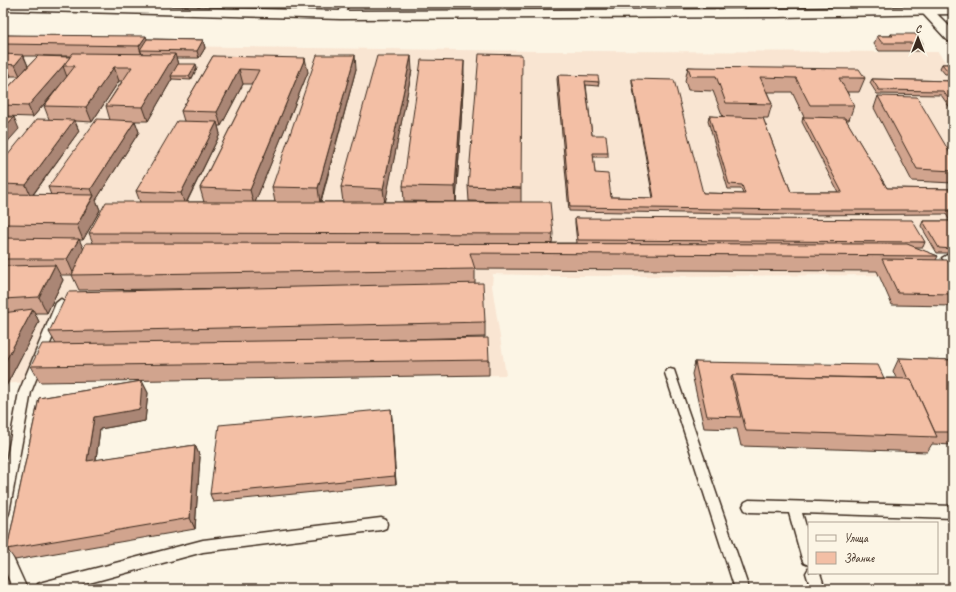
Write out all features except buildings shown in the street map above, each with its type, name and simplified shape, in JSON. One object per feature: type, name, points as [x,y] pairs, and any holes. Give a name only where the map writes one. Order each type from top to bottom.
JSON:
[{"type":"main road","points":[[3,6],[68,5],[343,9],[922,7],[953,10]]},
{"type":"main road","points":[[3,17],[343,9]]},
{"type":"street","points":[[922,7],[953,38]]},
{"type":"lane","points":[[3,513],[25,392],[61,303]]},
{"type":"lane","points":[[670,373],[742,589]]},
{"type":"lane","points":[[749,506],[953,512]]},
{"type":"lane","points":[[794,507],[808,556]]},
{"type":"lane","points":[[43,589],[203,546],[381,524]]},
{"type":"lane","points":[[3,551],[20,589]]},
{"type":"lane","points":[[813,574],[818,589]]},
{"type":"shaded area","points":[[3,44],[540,51],[938,52],[953,72],[953,249],[924,250],[936,275],[560,276],[493,274],[492,286],[506,375],[28,382],[3,384]]}]
